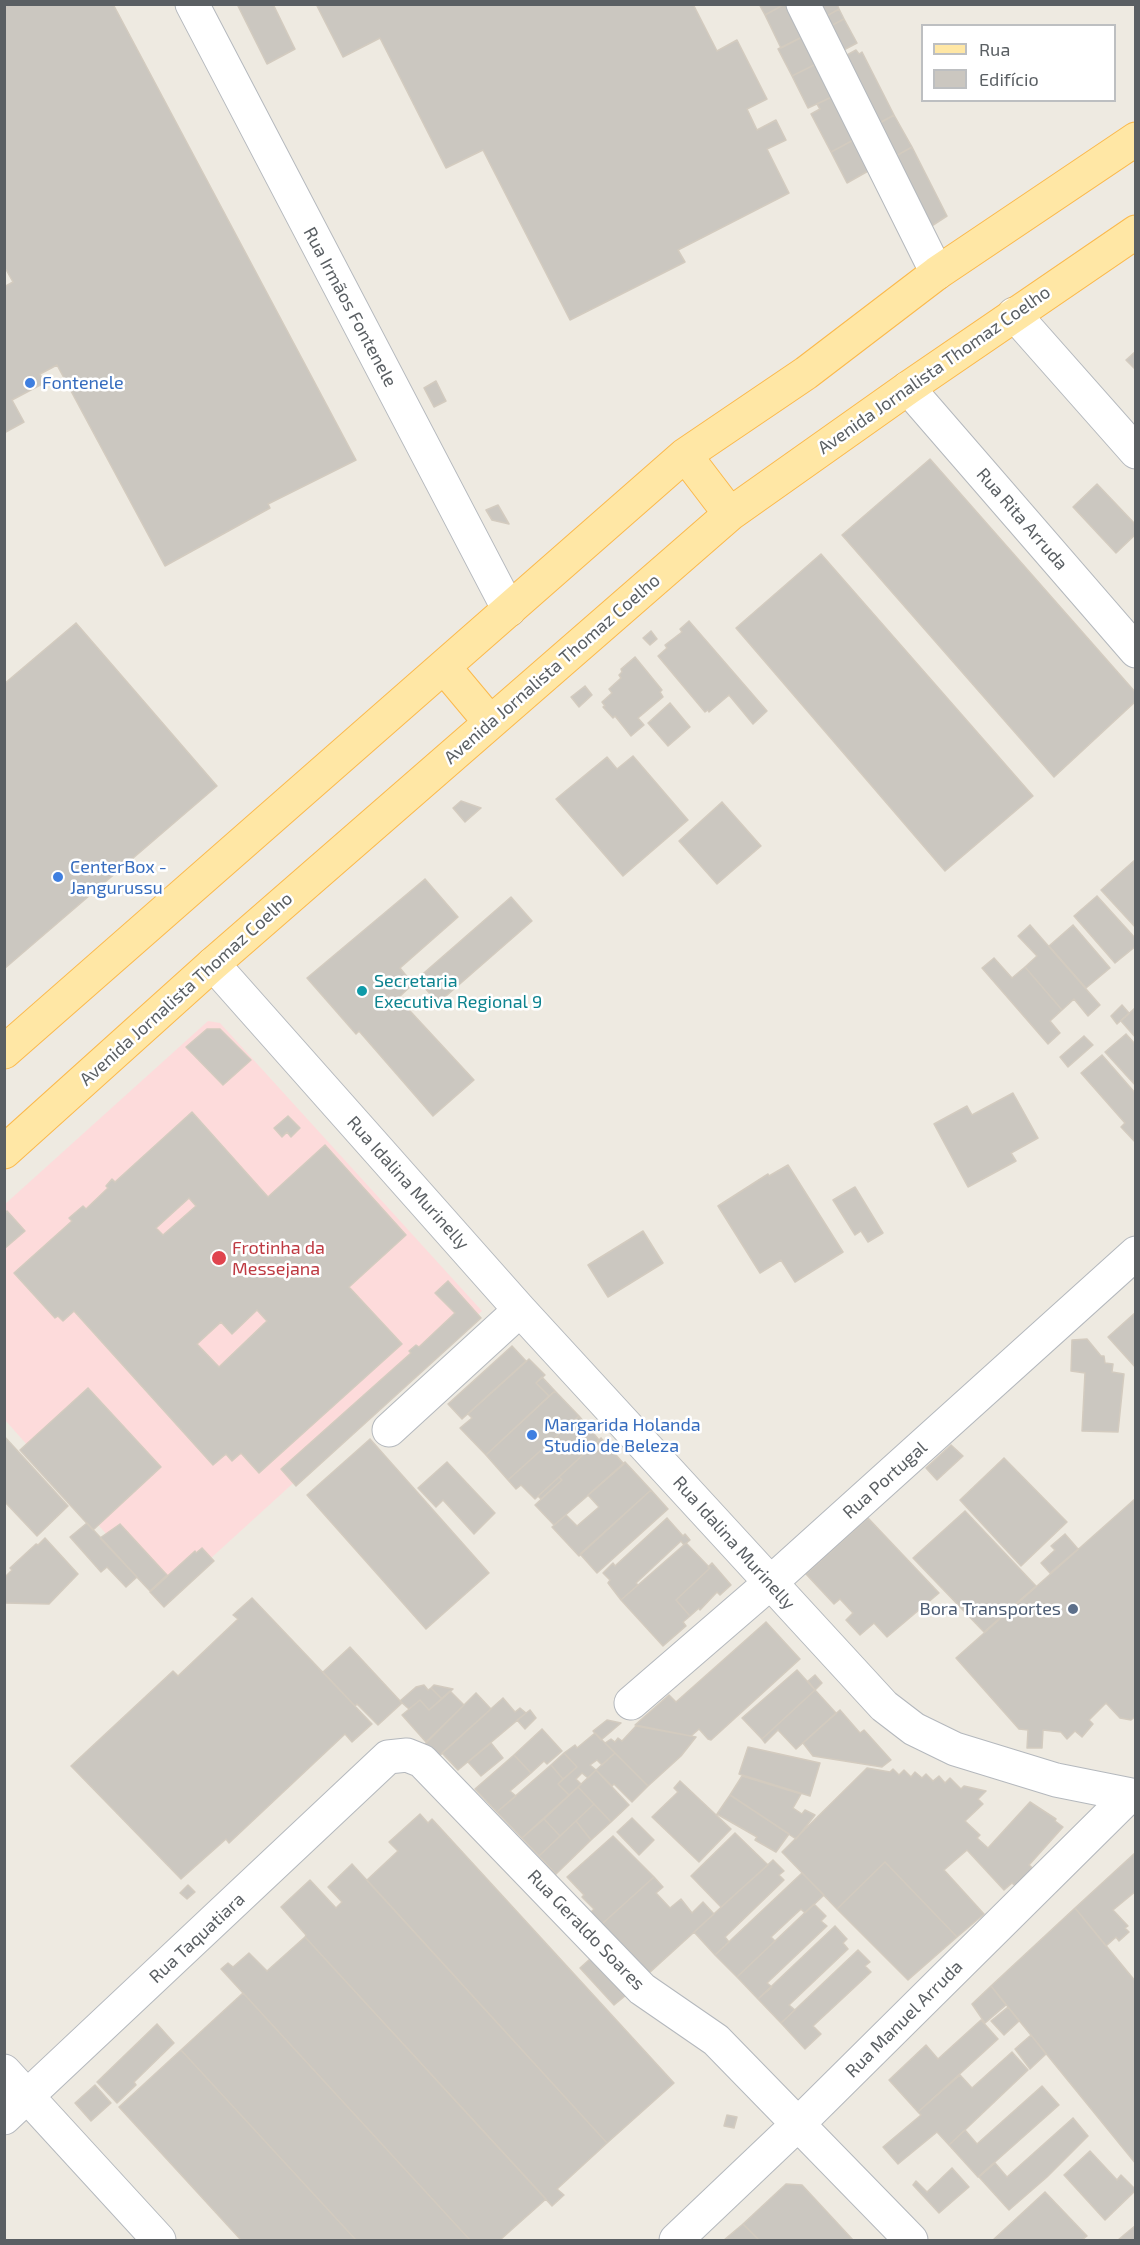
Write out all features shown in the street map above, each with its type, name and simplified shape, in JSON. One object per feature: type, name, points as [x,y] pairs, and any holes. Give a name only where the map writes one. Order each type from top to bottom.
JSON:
[{"type":"main road","points":[[4,1052],[685,455],[806,373],[937,273],[1136,139]]},
{"type":"main road","name":"Avenida Jornalista Thomaz Coelho","points":[[4,1152],[213,964],[730,514],[1014,314],[1136,232]]},
{"type":"main road","points":[[685,455],[730,514]]},
{"type":"main road","points":[[444,667],[490,722]]},
{"type":"street","name":"Rua Irmãos Fontenele","points":[[192,4],[508,610]]},
{"type":"street","points":[[803,4],[937,273]]},
{"type":"street","points":[[1014,314],[1136,452]]},
{"type":"street","name":"Rua Rita Arruda","points":[[908,388],[1136,651]]},
{"type":"street","name":"Rua Idalina Murinelly","points":[[213,964],[520,1310],[884,1706],[914,1729],[955,1749],[1056,1780],[1133,1796]]},
{"type":"street","name":"Rua Portugal","points":[[631,1703],[770,1583],[1136,1253]]},
{"type":"street","points":[[389,1430],[520,1310]]},
{"type":"street","name":"Rua Geraldo Soares","points":[[388,1757],[407,1755],[422,1761],[642,1989],[716,2040],[911,2241]]},
{"type":"street","name":"Rua Taquatiara","points":[[4,2118],[388,1757]]},
{"type":"street","name":"Rua Manuel Arruda","points":[[676,2241],[1133,1796]]},
{"type":"street","points":[[4,2071],[159,2241]]},
{"type":"shaded area","name":"Frotinha da Messejana","points":[[208,1021],[220,1023],[482,1311],[165,1600],[5,1420],[4,1205]]},
{"type":"building","points":[[4,4],[113,4],[356,460],[268,504],[270,508],[165,566],[57,365],[40,374],[44,383],[12,400],[24,422],[4,433],[4,287],[13,282],[4,266]]},
{"type":"building","points":[[237,4],[273,4],[295,49],[267,64]]},
{"type":"building","points":[[316,4],[693,4],[717,51],[737,40],[767,99],[747,109],[757,130],[776,120],[786,140],[767,149],[789,193],[678,250],[685,262],[570,320],[483,150],[446,168],[380,38],[343,57]]},
{"type":"building","points":[[759,4],[785,4],[765,15]]},
{"type":"building","points":[[785,4],[793,4],[808,34],[781,48],[765,15]]},
{"type":"building","points":[[810,4],[837,4],[839,9],[818,21]]},
{"type":"building","points":[[839,9],[844,19],[823,30],[818,21]]},
{"type":"building","points":[[844,19],[857,43],[836,54],[823,30]]},
{"type":"building","points":[[808,34],[820,62],[792,76],[778,49]]},
{"type":"building","points":[[856,50],[859,54],[862,52],[894,115],[873,127],[838,60]]},
{"type":"building","points":[[820,62],[836,95],[808,108],[792,76]]},
{"type":"building","points":[[840,93],[861,136],[831,152],[811,114],[820,109],[817,104]]},
{"type":"building","points":[[894,115],[912,147],[887,161],[870,128]]},
{"type":"building","points":[[861,136],[877,166],[847,183],[831,152]]},
{"type":"building","points":[[912,147],[947,216],[924,231],[887,161]]},
{"type":"building","points":[[1136,351],[1136,370],[1126,360]]},
{"type":"building","points":[[436,381],[446,401],[434,407],[424,388]]},
{"type":"building","points":[[930,459],[1136,693],[1136,701],[1054,777],[842,535]]},
{"type":"building","points":[[1097,484],[1136,525],[1136,534],[1116,553],[1073,507]]},
{"type":"building","points":[[498,505],[509,524],[492,520],[486,510]]},
{"type":"building","points":[[821,554],[1033,796],[945,871],[736,628]]},
{"type":"building","points":[[689,621],[767,711],[753,724],[729,695],[709,712],[708,710],[705,712],[658,656],[667,648],[665,645],[682,632],[680,629]]},
{"type":"building","name":"CenterBox - Jangurussu","points":[[76,623],[217,786],[4,969],[4,684]]},
{"type":"building","points":[[651,631],[657,639],[650,645],[643,638]]},
{"type":"building","points":[[635,657],[662,690],[660,692],[663,697],[638,718],[644,725],[631,736],[615,716],[613,718],[603,707],[605,706],[602,702],[612,693],[609,689],[621,678],[619,675],[622,672],[621,669]]},
{"type":"building","points":[[585,686],[592,695],[579,707],[571,697]]},
{"type":"building","points":[[670,703],[690,727],[668,746],[648,723]]},
{"type":"building","points":[[633,756],[688,820],[623,876],[556,799],[607,757],[617,769]]},
{"type":"building","points":[[461,801],[481,808],[465,822],[453,808]]},
{"type":"building","points":[[722,802],[761,846],[717,884],[679,841]]},
{"type":"building","points":[[1136,859],[1136,928],[1101,890]]},
{"type":"building","name":"Secretaria Executiva Regional 9","points":[[425,879],[458,917],[400,968],[413,984],[398,998],[474,1080],[433,1116],[359,1031],[356,1034],[307,978]]},
{"type":"building","points":[[1097,896],[1136,939],[1136,946],[1115,963],[1074,916]]},
{"type":"building","points":[[511,897],[532,921],[438,1003],[417,979]]},
{"type":"building","points":[[1030,925],[1100,1005],[1088,1016],[1074,999],[1062,1010],[1025,967],[1037,956],[1018,936]]},
{"type":"building","points":[[1073,925],[1110,968],[1086,988],[1049,946]]},
{"type":"building","points":[[994,958],[1012,978],[1025,967],[1062,1010],[1050,1021],[1060,1033],[1048,1044],[982,968]]},
{"type":"building","points":[[1122,1005],[1129,1013],[1117,1024],[1111,1016]]},
{"type":"building","points":[[1136,1007],[1136,1038],[1121,1021]]},
{"type":"building","points":[[207,1029],[220,1029],[251,1060],[223,1085],[186,1047]]},
{"type":"building","points":[[1126,1034],[1136,1045],[1136,1086],[1105,1052]]},
{"type":"building","points":[[1084,1036],[1093,1045],[1068,1067],[1060,1057]]},
{"type":"building","points":[[1102,1055],[1136,1094],[1136,1143],[1121,1127],[1125,1123],[1081,1073]]},
{"type":"building","points":[[1013,1093],[1038,1138],[1011,1153],[1016,1161],[968,1187],[934,1124],[967,1106],[972,1115]]},
{"type":"building","points":[[192,1112],[268,1197],[325,1145],[406,1235],[349,1287],[402,1344],[259,1473],[241,1453],[232,1461],[226,1454],[213,1465],[74,1311],[63,1321],[58,1316],[55,1318],[14,1273],[72,1221],[69,1218],[83,1206],[86,1209],[108,1188],[106,1186],[112,1179],[115,1182]],"holes":[[[189,1198],[196,1206],[163,1235],[156,1228]],[[257,1310],[267,1321],[219,1367],[197,1344],[221,1322],[232,1334]]]},
{"type":"building","points":[[288,1116],[300,1128],[291,1137],[287,1132],[282,1137],[274,1128]]},
{"type":"building","points":[[788,1165],[843,1252],[795,1282],[781,1260],[760,1273],[718,1206],[768,1174],[769,1176]]},
{"type":"building","points":[[855,1187],[883,1233],[868,1242],[861,1231],[855,1235],[833,1200]]},
{"type":"building","points":[[7,1211],[25,1231],[4,1249],[4,1214]]},
{"type":"building","points":[[643,1231],[663,1263],[608,1297],[588,1265]]},
{"type":"building","points":[[448,1281],[481,1318],[296,1486],[281,1469],[411,1353],[409,1351],[416,1345],[419,1347],[455,1313],[435,1293]]},
{"type":"building","points":[[1136,1312],[1136,1368],[1108,1337]]},
{"type":"building","points":[[1087,1339],[1101,1356],[1104,1356],[1105,1363],[1113,1364],[1112,1372],[1124,1374],[1118,1432],[1082,1431],[1085,1373],[1071,1371],[1072,1340]]},
{"type":"building","points":[[512,1346],[526,1361],[462,1419],[448,1404]]},
{"type":"building","points":[[529,1359],[545,1375],[536,1383],[549,1396],[486,1455],[460,1428],[472,1418],[468,1414]]},
{"type":"building","points":[[542,1377],[555,1391],[549,1396],[536,1383]]},
{"type":"building","points":[[88,1388],[161,1467],[93,1530],[20,1450]]},
{"type":"building","name":"Margarida Holanda Studio de Beleza","points":[[555,1391],[579,1416],[508,1480],[486,1455]]},
{"type":"building","points":[[579,1416],[599,1440],[535,1499],[521,1485],[516,1489],[508,1480]]},
{"type":"building","points":[[4,1436],[68,1506],[37,1536],[4,1501]]},
{"type":"building","points":[[601,1438],[624,1464],[554,1525],[535,1505],[562,1480],[559,1477]]},
{"type":"building","points":[[370,1439],[489,1573],[426,1629],[307,1495]]},
{"type":"building","points":[[951,1445],[963,1456],[937,1480],[926,1468]]},
{"type":"building","points":[[1004,1458],[1067,1522],[1021,1566],[960,1500]]},
{"type":"building","points":[[447,1462],[495,1513],[474,1534],[443,1500],[436,1507],[418,1488]]},
{"type":"building","points":[[625,1462],[651,1490],[579,1556],[552,1527],[566,1515],[577,1526],[599,1507],[588,1495]]},
{"type":"building","points":[[559,1477],[562,1480],[541,1499],[538,1496]]},
{"type":"building","points":[[651,1490],[668,1509],[597,1573],[580,1554]]},
{"type":"building","name":"Bora Transportes","points":[[1136,1498],[1136,1716],[1131,1720],[1120,1718],[1106,1703],[1089,1720],[1093,1724],[1082,1737],[1075,1731],[1067,1739],[1061,1732],[1043,1730],[1042,1748],[1027,1748],[1028,1730],[1019,1729],[956,1658]]},
{"type":"building","points":[[965,1511],[1036,1586],[984,1632],[913,1558]]},
{"type":"building","points":[[667,1518],[683,1536],[685,1534],[690,1540],[684,1545],[681,1541],[621,1600],[608,1583],[610,1580],[603,1573],[613,1563],[615,1566]]},
{"type":"building","points":[[868,1518],[939,1593],[887,1637],[874,1623],[860,1635],[846,1620],[853,1613],[840,1599],[834,1604],[806,1574]]},
{"type":"building","points":[[87,1523],[137,1577],[126,1587],[107,1567],[101,1572],[70,1537]]},
{"type":"building","points":[[120,1524],[167,1575],[150,1591],[100,1538]]},
{"type":"building","points":[[1065,1534],[1078,1549],[1050,1573],[1041,1563],[1055,1550],[1051,1546]]},
{"type":"building","points":[[45,1538],[78,1574],[49,1604],[4,1603],[4,1578],[12,1570],[10,1568]]},
{"type":"building","points":[[686,1543],[710,1568],[676,1600],[690,1616],[683,1622],[686,1626],[663,1646],[621,1600]]},
{"type":"building","points":[[202,1548],[214,1561],[164,1607],[150,1592],[195,1551],[196,1553]]},
{"type":"building","points":[[712,1563],[731,1585],[720,1595],[717,1592],[700,1610],[699,1608],[690,1616],[676,1600],[710,1568],[708,1567]]},
{"type":"building","points":[[252,1598],[372,1724],[352,1742],[345,1734],[229,1843],[226,1839],[181,1879],[71,1766],[173,1671],[178,1676],[238,1619],[233,1615]]},
{"type":"building","points":[[766,1622],[800,1659],[711,1740],[699,1729],[691,1736],[635,1725],[669,1695],[676,1702]]},
{"type":"building","points":[[350,1647],[402,1703],[378,1725],[357,1704],[355,1706],[323,1672]]},
{"type":"building","points":[[797,1670],[815,1690],[762,1739],[742,1718]]},
{"type":"building","points":[[815,1675],[822,1683],[815,1690],[808,1681]]},
{"type":"building","points":[[424,1685],[428,1690],[431,1688],[442,1699],[429,1710],[420,1700],[409,1709],[400,1701],[416,1687]]},
{"type":"building","points":[[434,1685],[453,1689],[442,1699],[431,1688]]},
{"type":"building","points":[[815,1690],[836,1713],[796,1749],[778,1730],[765,1743],[762,1739]]},
{"type":"building","points":[[450,1691],[464,1705],[426,1742],[402,1715],[420,1700],[429,1710]]},
{"type":"building","points":[[476,1693],[491,1709],[437,1758],[425,1744]]},
{"type":"building","points":[[503,1698],[515,1712],[520,1708],[526,1713],[458,1770],[442,1753]]},
{"type":"building","points":[[530,1710],[536,1718],[525,1729],[517,1720]]},
{"type":"building","points":[[840,1710],[860,1733],[864,1730],[891,1760],[882,1767],[813,1756],[803,1743]]},
{"type":"building","points":[[607,1720],[621,1723],[601,1740],[593,1731]]},
{"type":"building","points":[[636,1726],[696,1737],[681,1756],[648,1786],[605,1743],[611,1739],[615,1742],[618,1738],[622,1741]]},
{"type":"building","points":[[542,1729],[562,1751],[547,1764],[544,1761],[531,1773],[514,1755]]},
{"type":"building","points":[[595,1733],[615,1753],[602,1765],[597,1760],[590,1765],[596,1770],[588,1778],[582,1773],[576,1779],[581,1784],[569,1795],[558,1784],[577,1767],[564,1753],[575,1745],[577,1748]]},
{"type":"building","points":[[491,1743],[503,1758],[481,1776],[468,1762]]},
{"type":"building","points":[[748,1747],[820,1763],[810,1796],[739,1774]]},
{"type":"building","points":[[564,1753],[577,1767],[563,1779],[551,1765]]},
{"type":"building","points":[[615,1753],[648,1786],[632,1802],[596,1770]]},
{"type":"building","points":[[514,1755],[531,1773],[510,1791],[516,1796],[497,1812],[475,1789]]},
{"type":"building","points":[[551,1765],[563,1779],[558,1784],[569,1795],[522,1838],[497,1812]]},
{"type":"building","points":[[867,1768],[890,1772],[893,1769],[899,1775],[904,1770],[911,1777],[915,1772],[922,1778],[926,1774],[933,1781],[939,1776],[945,1783],[950,1778],[961,1789],[964,1786],[986,1791],[978,1799],[983,1804],[965,1821],[980,1835],[977,1838],[988,1848],[1030,1802],[1056,1819],[1055,1821],[1063,1827],[1029,1865],[1037,1872],[1019,1889],[1012,1883],[1004,1890],[967,1850],[944,1870],[984,1914],[957,1937],[885,1862],[837,1909],[782,1852]]},
{"type":"building","points":[[596,1770],[629,1805],[611,1822],[578,1787]]},
{"type":"building","points":[[742,1776],[801,1794],[793,1808],[802,1814],[805,1810],[815,1815],[796,1839],[730,1795]]},
{"type":"building","points":[[680,1781],[731,1829],[699,1862],[652,1817],[678,1792],[674,1788]]},
{"type":"building","points":[[578,1787],[594,1804],[560,1836],[544,1819]]},
{"type":"building","points":[[730,1795],[789,1834],[776,1852],[755,1840],[757,1837],[717,1814]]},
{"type":"building","points":[[594,1804],[611,1822],[591,1840],[576,1821]]},
{"type":"building","points":[[420,1814],[428,1823],[432,1819],[674,2083],[607,2143],[367,1880],[398,1851],[389,1842]]},
{"type":"building","points":[[632,1818],[654,1840],[639,1855],[617,1832]]},
{"type":"building","points":[[544,1819],[560,1836],[539,1856],[522,1838]]},
{"type":"building","points":[[576,1821],[591,1840],[556,1874],[539,1856]]},
{"type":"building","points":[[735,1833],[768,1865],[721,1907],[691,1876]]},
{"type":"building","points":[[613,1836],[654,1877],[602,1924],[591,1912],[594,1909],[582,1897],[584,1895],[567,1877]]},
{"type":"building","points":[[1136,1852],[1136,1891],[1113,1910],[1128,1926],[1125,1928],[1129,1932],[1119,1941],[1116,1937],[1106,1946],[1075,1908]]},
{"type":"building","points":[[773,1860],[784,1871],[779,1875],[784,1880],[725,1937],[729,1942],[715,1955],[694,1932]]},
{"type":"building","points":[[885,1862],[957,1937],[908,1980],[837,1909]]},
{"type":"building","points":[[352,1864],[607,2143],[557,2189],[564,2195],[552,2206],[305,1937],[306,1935],[281,1907],[310,1880],[336,1908],[342,1902],[328,1887]]},
{"type":"building","points":[[802,1873],[824,1895],[805,1913],[801,1909],[771,1937],[775,1941],[737,1977],[715,1955]]},
{"type":"building","points":[[654,1877],[663,1887],[656,1893],[670,1908],[681,1899],[692,1913],[703,1902],[714,1914],[648,1974],[602,1924]]},
{"type":"building","points":[[188,1885],[195,1892],[187,1899],[180,1893]]},
{"type":"building","points":[[814,1904],[826,1916],[821,1921],[827,1926],[767,1983],[772,1987],[758,1999],[737,1977]]},
{"type":"building","points":[[1075,1908],[1136,1982],[1136,2164],[991,1986]]},
{"type":"building","points":[[835,1926],[847,1939],[843,1943],[848,1949],[789,2005],[795,2010],[781,2023],[758,1999]]},
{"type":"building","points":[[305,1937],[546,2199],[500,2240],[470,2240],[221,1969],[228,1963],[233,1967],[249,1953],[267,1971]]},
{"type":"building","points":[[858,1950],[870,1962],[865,1966],[871,1972],[813,2026],[821,2034],[805,2049],[781,2023]]},
{"type":"building","points":[[590,1959],[625,1996],[614,2005],[580,1968]]},
{"type":"building","points":[[991,1986],[1006,2005],[985,2023],[972,2004]]},
{"type":"building","points":[[243,1993],[470,2240],[356,2240],[181,2050]]},
{"type":"building","points":[[1008,2007],[1019,2021],[1004,2035],[991,2021]]},
{"type":"building","points":[[981,2020],[998,2039],[918,2112],[889,2080],[926,2045],[938,2059]]},
{"type":"building","points":[[157,2024],[174,2043],[134,2082],[136,2085],[117,2103],[97,2082]]},
{"type":"building","points":[[1031,2035],[1046,2054],[1030,2069],[1015,2049]]},
{"type":"building","points":[[181,2050],[356,2240],[241,2240],[119,2107]]},
{"type":"building","points":[[1012,2052],[1028,2070],[949,2145],[937,2132],[898,2164],[883,2147],[921,2115],[918,2112],[960,2075],[972,2088]]},
{"type":"building","points":[[95,2085],[111,2103],[91,2121],[75,2103]]},
{"type":"building","points":[[1042,2086],[1059,2105],[978,2177],[949,2145],[965,2130],[977,2144]]},
{"type":"building","points":[[727,2115],[737,2117],[734,2128],[724,2126]]},
{"type":"building","points":[[1073,2118],[1088,2136],[1047,2177],[1009,2210],[979,2177],[995,2163],[1007,2177]]},
{"type":"building","points":[[1090,2151],[1117,2180],[1121,2175],[1136,2190],[1105,2220],[1064,2175]]},
{"type":"building","points":[[952,2168],[969,2187],[939,2213],[913,2185],[916,2181],[927,2192]]},
{"type":"building","points":[[786,2184],[802,2185],[853,2240],[759,2240],[743,2224]]},
{"type":"building","points":[[1045,2192],[1087,2236],[1082,2240],[993,2240]]},
{"type":"building","points":[[743,2224],[759,2240],[724,2240]]},
{"type":"building","points":[[1136,2225],[1136,2240],[1118,2240]]},
{"type":"place","name":"Fontenele","points":[[30,383]]},
{"type":"place","name":"CenterBox - Jangurussu","points":[[58,877]]},
{"type":"place","name":"Secretaria Executiva Regional 9","points":[[362,991]]},
{"type":"place","name":"Frotinha da Messejana","points":[[219,1258]]},
{"type":"place","name":"Margarida Holanda Studio de Beleza","points":[[532,1435]]},
{"type":"place","name":"Bora Transportes","points":[[1073,1609]]}]
